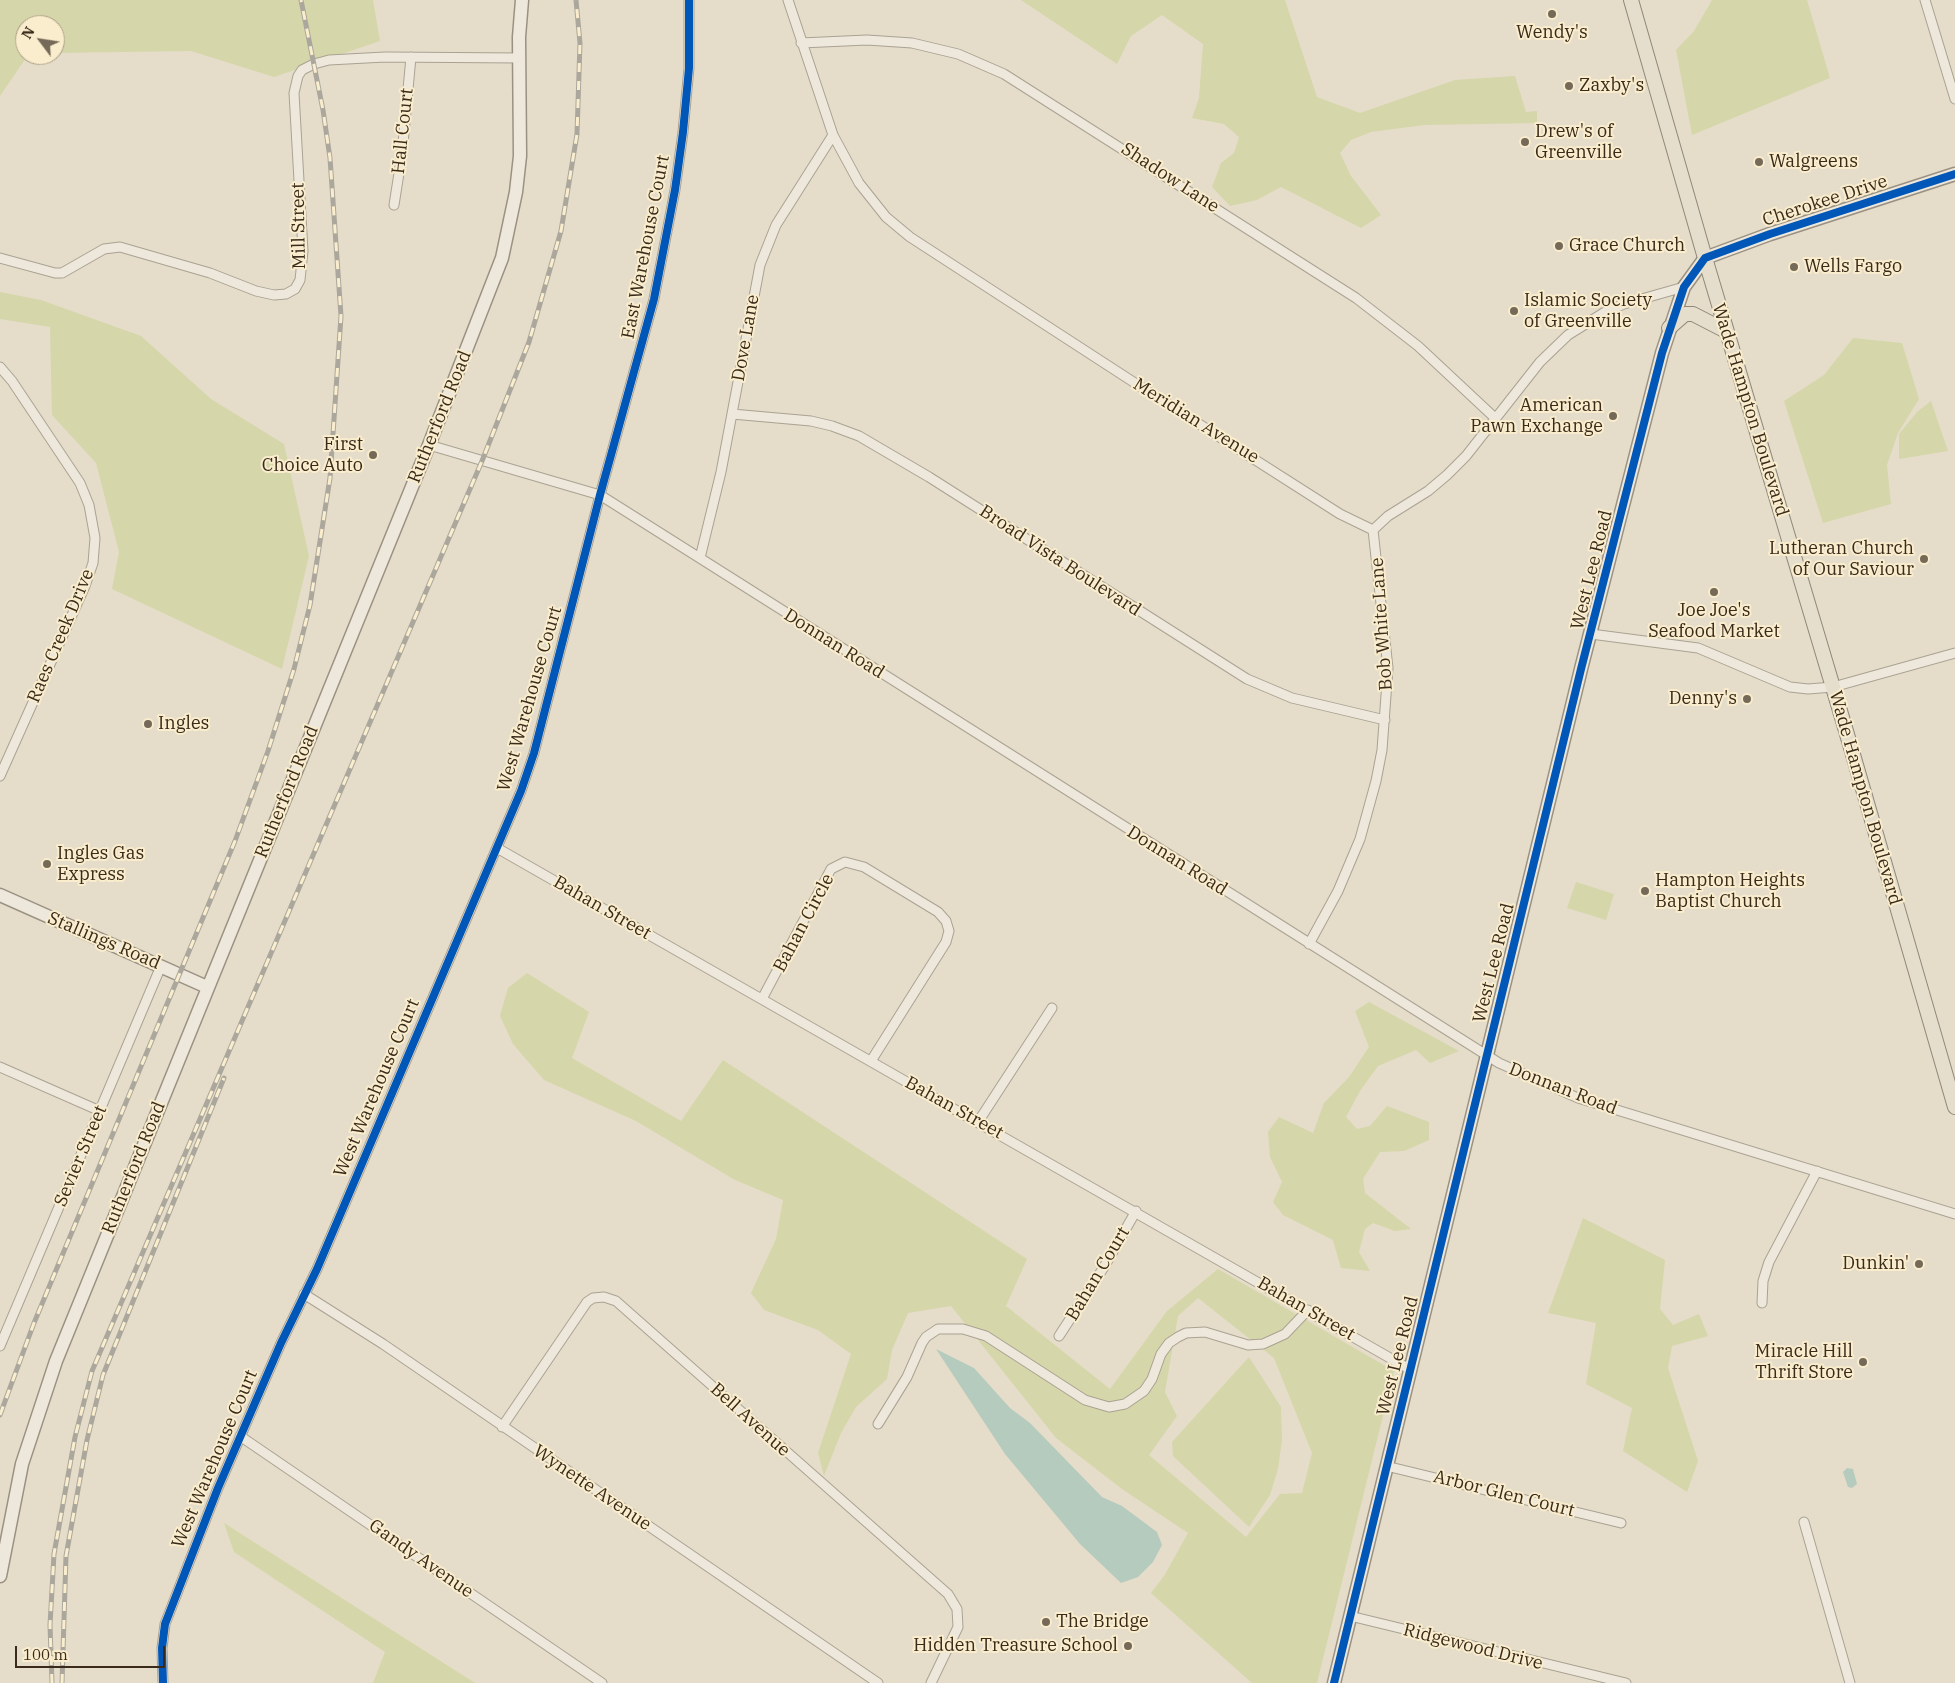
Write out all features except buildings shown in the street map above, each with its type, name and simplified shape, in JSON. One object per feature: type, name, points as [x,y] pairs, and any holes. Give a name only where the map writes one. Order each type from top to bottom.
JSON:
[{"type":"main road","name":"Wade Hampton Boulevard","points":[[1631,0],[1827,688],[1955,1107]]},
{"type":"main road","points":[[1670,328],[1685,314],[1693,314],[1726,331]]},
{"type":"street","name":"Rutherford Road","points":[[0,1576],[13,1503],[37,1415],[56,1361],[492,289],[510,226],[520,156],[522,0]]},
{"type":"street","name":"East Warehouse Court","points":[[600,495],[654,299],[676,190],[689,68],[689,0]]},
{"type":"street","name":"Meridian Avenue","points":[[788,0],[833,135],[868,197],[886,218],[910,237],[1340,514],[1373,530]]},
{"type":"street","points":[[1925,0],[1955,99]]},
{"type":"street","name":"Shadow Lane","points":[[801,43],[867,40],[912,43],[958,54],[1004,74],[1356,298],[1418,346],[1495,418]]},
{"type":"street","name":"Mill Street","points":[[0,258],[55,274],[62,273],[104,249],[120,247],[210,272],[256,292],[274,295],[286,294],[295,289],[300,280],[303,252],[294,92],[298,76],[305,68],[329,60],[411,57],[520,58]]},
{"type":"street","name":"Hall Court","points":[[394,205],[402,154],[411,57]]},
{"type":"street","name":"Dove Lane","points":[[700,558],[714,505],[753,295],[767,246],[796,189],[833,135]]},
{"type":"street","name":"Cherokee Drive","points":[[1704,258],[1770,234],[1955,174]]},
{"type":"street","name":"West Lee Road","points":[[1334,1683],[1591,634],[1670,328],[1684,287],[1704,258]]},
{"type":"street","points":[[1373,530],[1388,516],[1428,491],[1466,456],[1540,362],[1568,335],[1605,312],[1624,304],[1684,287]]},
{"type":"street","name":"Raes Creek Drive","points":[[0,367],[12,381],[80,483],[90,505],[95,538],[92,563],[85,586],[0,776]]},
{"type":"street","name":"Broad Vista Boulevard","points":[[732,414],[811,421],[859,436],[929,478],[1247,679],[1292,698],[1385,720]]},
{"type":"street","name":"Donnan Road","points":[[429,445],[600,495],[1309,944],[1510,1069],[1578,1098],[1955,1214]]},
{"type":"street","name":"West Warehouse Court","points":[[163,1683],[162,1648],[165,1624],[240,1436],[304,1294],[497,848],[534,753],[600,495]]},
{"type":"street","name":"Bob White Lane","points":[[1309,944],[1338,891],[1360,839],[1376,781],[1385,720],[1388,668],[1373,530]]},
{"type":"street","points":[[1591,634],[1698,648],[1790,687],[1827,688],[1955,653]]},
{"type":"street","name":"Bahan Street","points":[[497,848],[1136,1211],[1411,1370]]},
{"type":"street","name":"Bahan Circle","points":[[762,999],[831,869],[845,862],[864,867],[938,912],[946,921],[949,931],[946,942],[871,1061]]},
{"type":"street","name":"Stallings Road","points":[[0,895],[207,987]]},
{"type":"street","name":"Sevier Street","points":[[0,1346],[161,966]]},
{"type":"street","points":[[978,1122],[1052,1008]]},
{"type":"street","points":[[0,1067],[100,1111]]},
{"type":"street","points":[[1762,1303],[1763,1281],[1769,1262],[1817,1171]]},
{"type":"street","name":"Bahan Court","points":[[1059,1336],[1104,1267],[1136,1211]]},
{"type":"street","name":"Wynette Avenue","points":[[304,1294],[382,1344],[878,1683]]},
{"type":"street","name":"Bell Avenue","points":[[502,1427],[587,1302],[593,1298],[604,1297],[616,1301],[948,1594],[957,1608],[958,1627],[931,1683]]},
{"type":"street","points":[[878,1424],[907,1376],[922,1343],[938,1329],[963,1329],[986,1336],[1011,1350],[1085,1400],[1108,1407],[1125,1404],[1144,1391],[1152,1379],[1161,1354],[1169,1343],[1178,1337],[1205,1332],[1248,1345],[1263,1344],[1285,1334],[1308,1310]]},
{"type":"street","name":"Gandy Avenue","points":[[240,1436],[602,1683]]},
{"type":"street","name":"Arbor Glen Court","points":[[1386,1466],[1622,1523]]},
{"type":"street","points":[[1804,1522],[1850,1683]]},
{"type":"street","name":"Ridgewood Drive","points":[[1350,1616],[1626,1683]]},
{"type":"green space","points":[[0,0],[373,0],[380,41],[274,77],[191,51],[65,53],[65,15],[15,15],[15,65],[21,65],[0,96]]},
{"type":"green space","points":[[1021,0],[1285,0],[1317,97],[1360,113],[1455,80],[1515,76],[1526,112],[1537,111],[1537,123],[1424,125],[1371,132],[1351,140],[1340,153],[1351,176],[1381,215],[1361,228],[1281,187],[1257,200],[1230,206],[1212,187],[1221,163],[1234,153],[1239,137],[1224,124],[1192,118],[1199,98],[1203,44],[1162,15],[1131,36],[1117,64]]},
{"type":"green space","points":[[1712,0],[1807,0],[1830,78],[1692,135],[1676,50],[1694,31]]},
{"type":"green space","points":[[0,292],[41,300],[141,336],[211,399],[284,444],[309,556],[282,669],[112,589],[119,552],[96,463],[52,415],[50,327],[0,319]]},
{"type":"green space","points":[[1853,338],[1902,343],[1919,399],[1898,433],[1887,465],[1891,504],[1823,523],[1784,401],[1824,375]]},
{"type":"green space","points":[[1931,401],[1948,451],[1899,459],[1899,434],[1917,412]]},
{"type":"green space","points":[[1576,882],[1614,894],[1606,920],[1567,908]]},
{"type":"green space","points":[[527,973],[589,1012],[572,1058],[681,1121],[723,1060],[1027,1259],[1006,1306],[1110,1389],[1167,1311],[1218,1269],[1394,1371],[1317,1683],[1252,1683],[1151,1593],[1164,1576],[1188,1533],[1122,1489],[1056,1438],[951,1306],[908,1313],[892,1350],[887,1379],[856,1407],[841,1433],[824,1476],[818,1453],[851,1354],[818,1330],[764,1310],[751,1293],[776,1239],[783,1200],[735,1180],[636,1121],[544,1080],[513,1044],[500,1016],[508,988]],"holes":[[[1198,1298],[1274,1358],[1312,1453],[1302,1493],[1280,1494],[1246,1537],[1149,1455],[1177,1416],[1165,1392],[1178,1316]]]},
{"type":"green space","points":[[1369,1002],[1459,1051],[1430,1063],[1416,1050],[1378,1066],[1360,1091],[1346,1117],[1357,1129],[1370,1126],[1387,1106],[1429,1122],[1429,1140],[1404,1151],[1380,1152],[1363,1179],[1365,1193],[1411,1229],[1395,1231],[1373,1223],[1365,1229],[1359,1252],[1370,1271],[1341,1268],[1333,1240],[1283,1215],[1273,1202],[1282,1182],[1270,1157],[1268,1132],[1279,1117],[1313,1133],[1324,1103],[1349,1077],[1369,1047],[1355,1011]]},
{"type":"green space","points":[[1583,1218],[1665,1260],[1660,1309],[1673,1325],[1699,1314],[1708,1336],[1672,1346],[1668,1368],[1698,1461],[1687,1492],[1623,1451],[1632,1408],[1586,1384],[1596,1323],[1548,1313]]},
{"type":"green space","points":[[1249,1357],[1281,1407],[1282,1440],[1278,1469],[1270,1495],[1249,1527],[1173,1456],[1172,1442]]},
{"type":"green space","points":[[224,1523],[475,1683],[373,1683],[385,1652],[234,1552]]},
{"type":"shaded area","points":[[936,1349],[974,1368],[1010,1408],[1030,1423],[1102,1497],[1122,1506],[1157,1532],[1162,1545],[1153,1562],[1138,1577],[1121,1583],[1080,1544],[1005,1454]]},
{"type":"shaded area","points":[[1847,1468],[1853,1469],[1857,1484],[1852,1488],[1848,1487],[1843,1472]]},
{"type":"railway","points":[[0,1415],[34,1323],[235,841],[268,751],[294,669],[310,605],[330,478],[341,316],[330,158],[323,110],[301,0]]},
{"type":"railway","points":[[52,1683],[50,1625],[54,1554],[75,1437],[92,1371],[482,461],[529,342],[561,231],[577,134],[580,43],[576,0]]},
{"type":"railway","points":[[62,1683],[66,1556],[87,1440],[103,1375],[224,1078]]},
{"type":"cycle path","points":[[163,1683],[162,1648],[165,1624],[218,1488],[281,1343],[317,1269],[521,791],[534,753],[600,495],[654,299],[675,190],[683,132],[689,68],[689,0]]},
{"type":"cycle path","points":[[1334,1683],[1581,669],[1662,353],[1684,287],[1705,258],[1770,234],[1955,174]]},
{"type":"place","name":"Wendy's","points":[[1552,14]]},
{"type":"place","name":"Zaxby's","points":[[1569,86]]},
{"type":"place","name":"Drew's of Greenville","points":[[1525,142]]},
{"type":"place","name":"Walgreens","points":[[1759,162]]},
{"type":"place","name":"Grace Church","points":[[1559,246]]},
{"type":"place","name":"Wells Fargo","points":[[1794,267]]},
{"type":"place","name":"Islamic Society of Greenville","points":[[1514,311]]},
{"type":"place","name":"American Pawn Exchange","points":[[1613,416]]},
{"type":"place","name":"First Choice Auto","points":[[373,455]]},
{"type":"place","name":"Lutheran Church of Our Saviour","points":[[1924,559]]},
{"type":"place","name":"Joe Joe's Seafood Market","points":[[1714,592]]},
{"type":"place","name":"Denny's","points":[[1747,699]]},
{"type":"place","name":"Ingles","points":[[148,724]]},
{"type":"place","name":"Ingles Gas Express","points":[[47,864]]},
{"type":"place","name":"Hampton Heights Baptist Church","points":[[1645,891]]},
{"type":"place","name":"Dunkin'","points":[[1919,1264]]},
{"type":"place","name":"Miracle Hill Thrift Store","points":[[1863,1362]]},
{"type":"place","name":"The Bridge","points":[[1046,1622]]},
{"type":"place","name":"Hidden Treasure School","points":[[1128,1646]]}]
